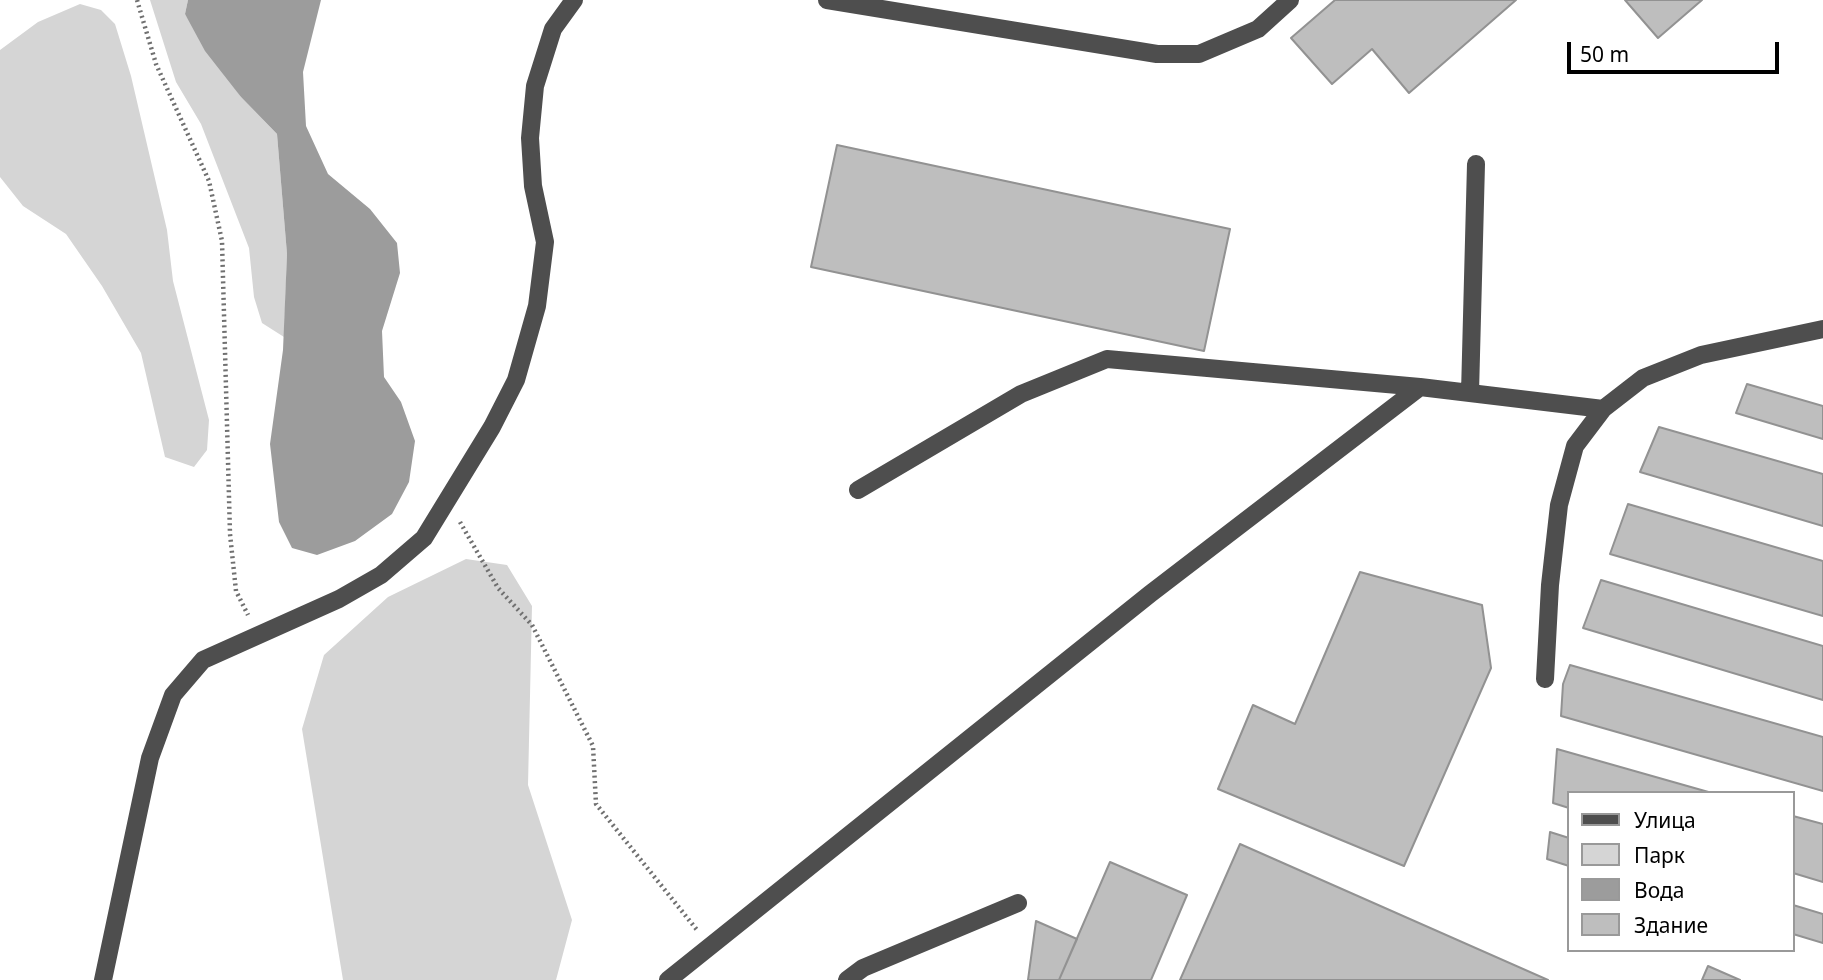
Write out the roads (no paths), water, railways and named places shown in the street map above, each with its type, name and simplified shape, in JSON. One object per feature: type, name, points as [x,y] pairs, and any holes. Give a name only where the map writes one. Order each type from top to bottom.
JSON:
[{"type":"street","points":[[103,980],[150,758],[173,695],[203,660],[339,599],[381,575],[424,538],[492,427],[516,380],[537,306],[545,242],[533,186],[530,138],[535,86],[554,29],[575,0]]},
{"type":"street","points":[[827,0],[1157,54],[1199,54],[1258,29],[1290,0]]},
{"type":"street","points":[[1470,393],[1476,164]]},
{"type":"street","points":[[1545,679],[1550,585],[1559,505],[1575,446],[1603,409],[1643,378],[1700,355],[1823,329]]},
{"type":"street","points":[[858,490],[1021,394],[1107,359],[1420,387],[1603,409]]},
{"type":"street","points":[[668,980],[1150,594],[1420,387]]},
{"type":"street","points":[[847,980],[863,968],[1018,903]]},
{"type":"water","points":[[188,0],[321,0],[303,72],[306,126],[328,174],[370,209],[397,243],[400,273],[382,331],[384,377],[401,402],[415,441],[409,482],[392,514],[355,541],[317,555],[292,548],[279,522],[270,444],[283,350],[287,254],[277,134],[241,97],[205,51],[185,14]]}]
